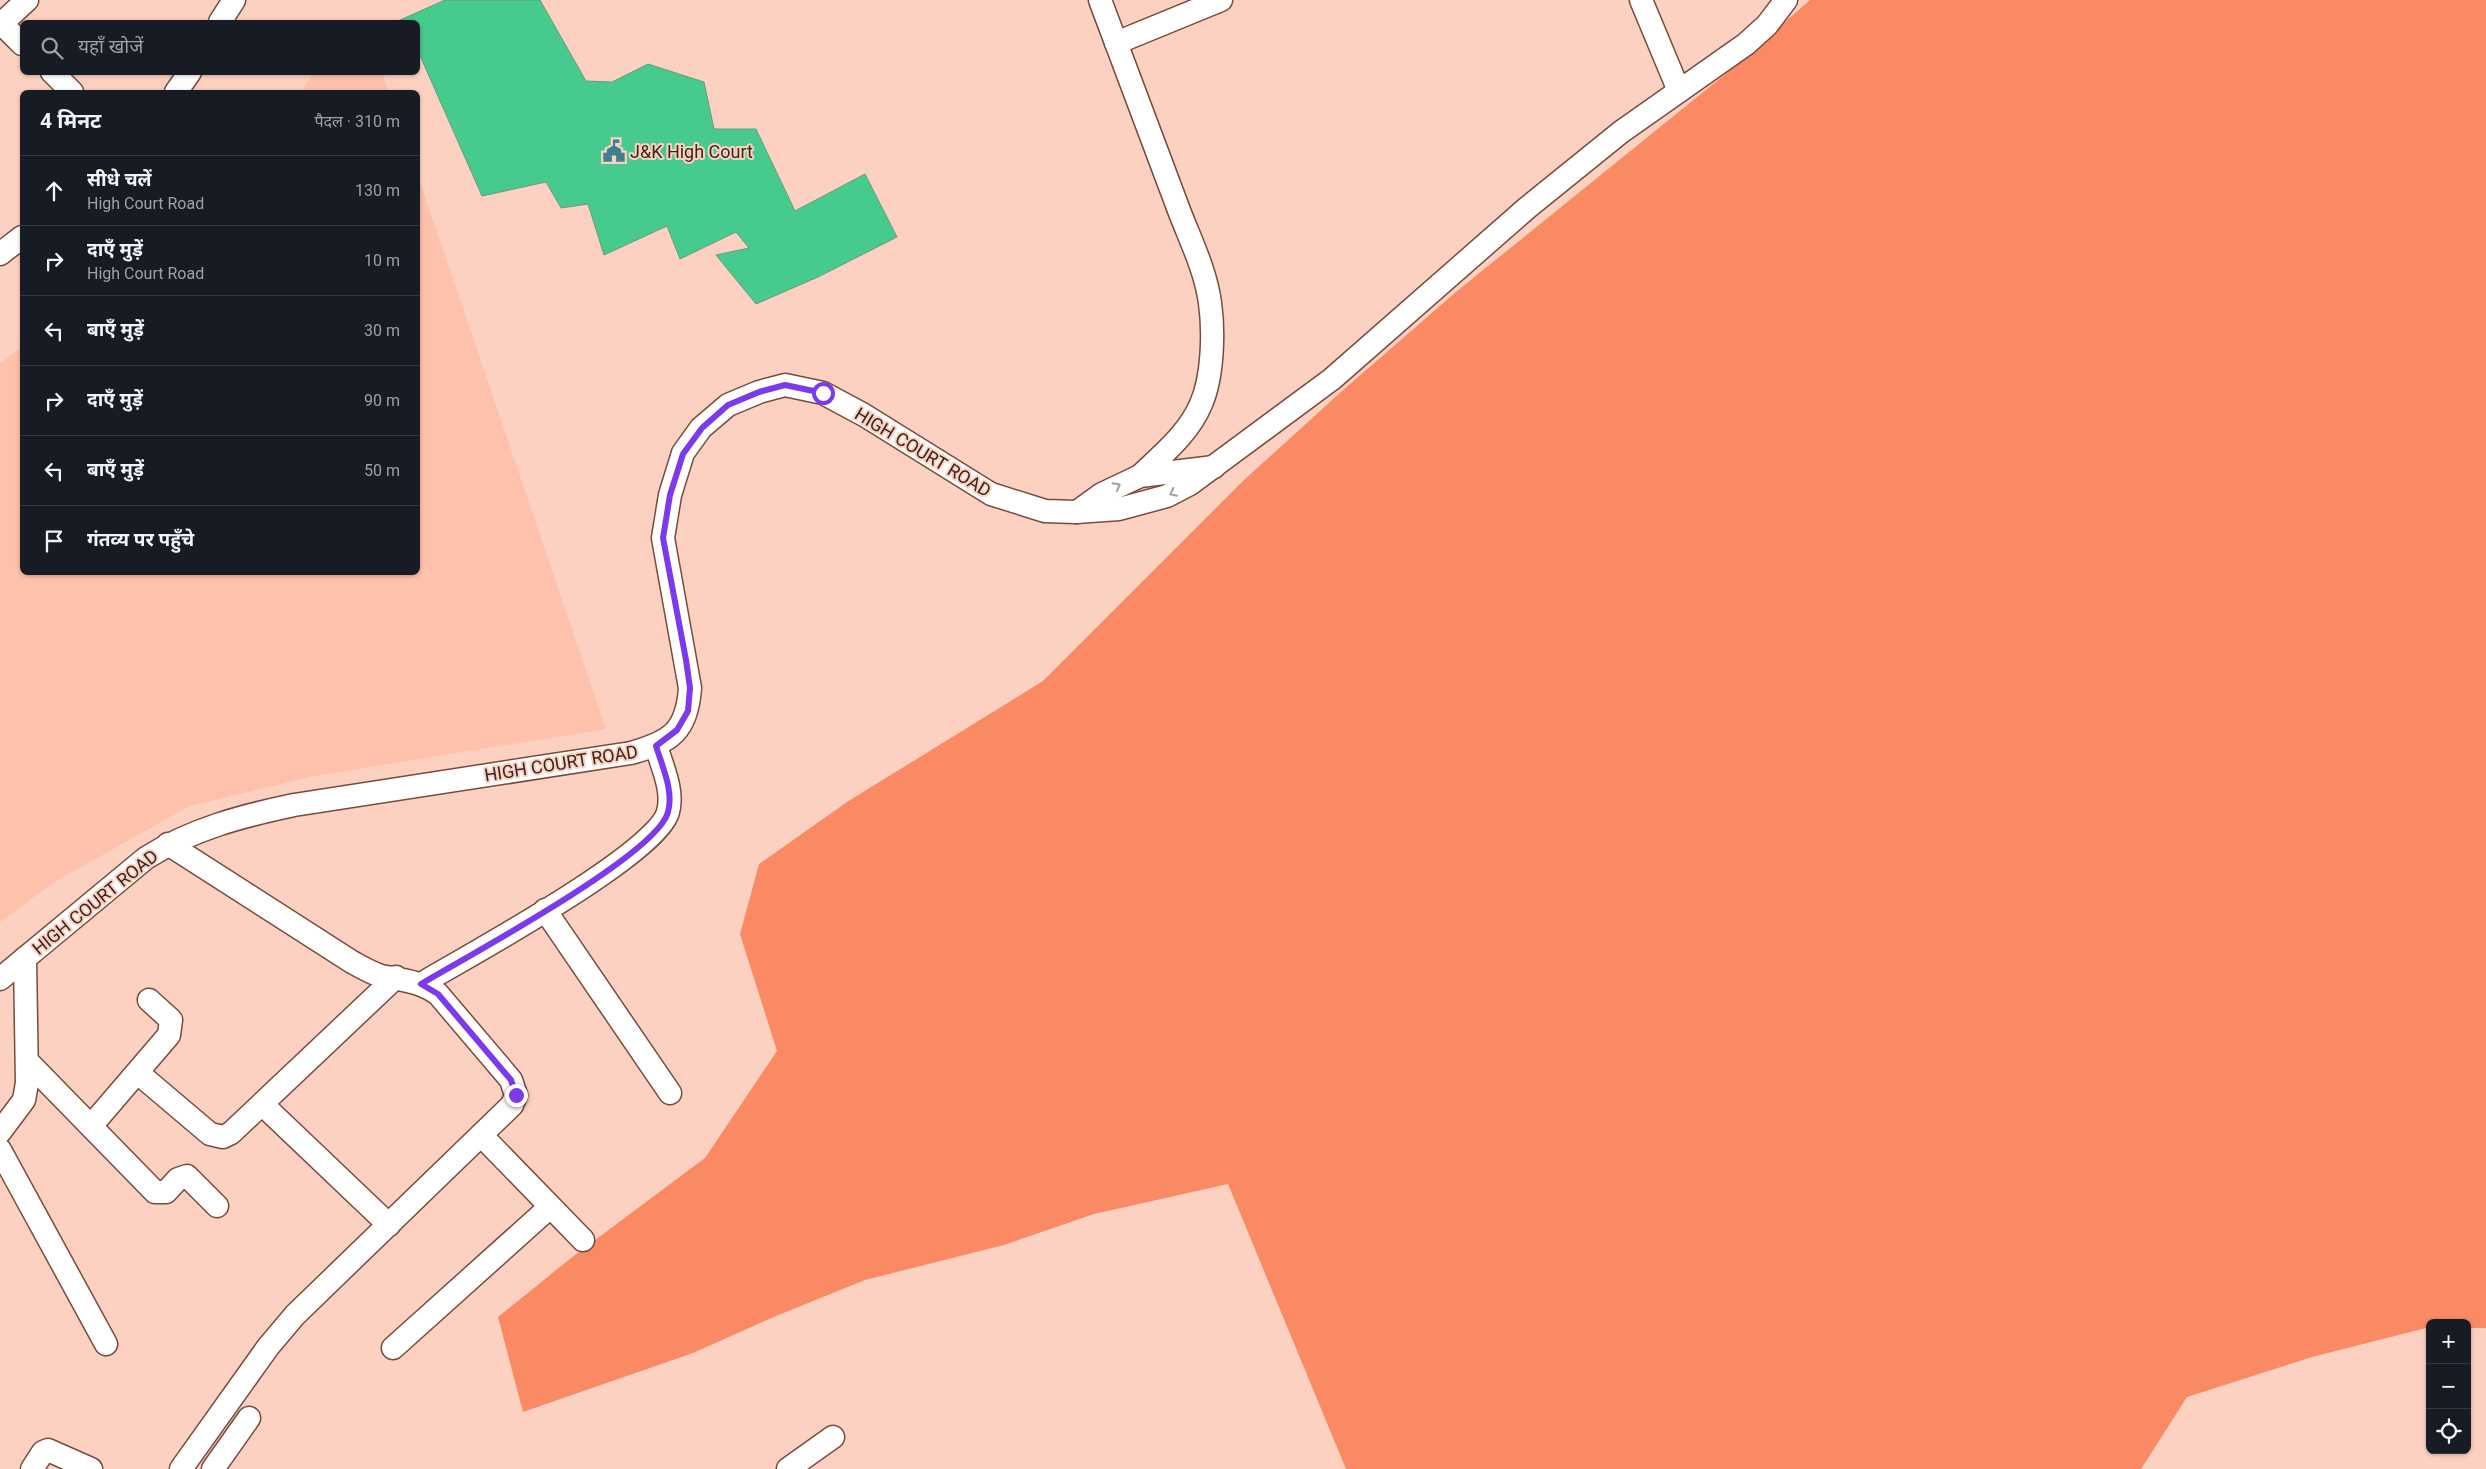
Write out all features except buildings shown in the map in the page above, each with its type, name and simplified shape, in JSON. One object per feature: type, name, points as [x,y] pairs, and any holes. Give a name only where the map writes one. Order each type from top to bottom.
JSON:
[{"type":"street","points":[[20,42],[1,24],[27,0]]},
{"type":"street","points":[[1100,0],[1162,162],[1202,273],[1210,302],[1212,338],[1208,382],[1202,403],[1183,434],[1140,476]]},
{"type":"street","points":[[1116,43],[1221,0]]},
{"type":"street","points":[[1641,0],[1679,90]]},
{"type":"street","name":"HIGH COURT ROAD","points":[[0,979],[146,858],[168,844],[241,816],[294,805],[631,753],[656,746],[677,730],[688,711],[689,696],[686,660],[663,538],[670,495],[683,454],[702,428],[728,405],[759,392],[785,385],[823,393],[864,415],[991,494],[1045,511],[1076,512],[1119,509],[1167,496],[1190,484],[1214,467],[1332,379],[1527,208],[1621,132],[1746,44],[1767,25],[1786,0]]},
{"type":"street","points":[[221,20],[230,1]]},
{"type":"street","points":[[55,75],[70,90]]},
{"type":"street","points":[[177,90],[188,75]]},
{"type":"street","points":[[0,254],[20,239]]},
{"type":"street","points":[[1076,512],[1102,494],[1140,476],[1214,467]]},
{"type":"street","points":[[421,984],[545,910],[625,859],[648,840],[662,824],[668,813],[669,789],[656,746]]},
{"type":"street","points":[[168,844],[352,962],[380,976],[396,977],[421,984],[438,994],[511,1080],[516,1095],[512,1105],[295,1315],[274,1340],[182,1469]]},
{"type":"street","points":[[545,910],[670,1093]]},
{"type":"street","points":[[0,1132],[14,1116],[24,1100],[28,1062],[25,958]]},
{"type":"street","points":[[138,1073],[210,1134],[224,1137],[231,1133],[396,977]]},
{"type":"street","points":[[92,1126],[165,1042],[171,1028],[171,1020],[149,1000]]},
{"type":"street","points":[[28,1062],[155,1192],[166,1192],[178,1179],[187,1176],[217,1206]]},
{"type":"street","points":[[262,1104],[389,1225]]},
{"type":"street","points":[[481,1135],[583,1240]]},
{"type":"street","points":[[0,1150],[106,1344]]},
{"type":"street","points":[[393,1348],[550,1207]]},
{"type":"street","points":[[212,1469],[249,1418]]},
{"type":"street","points":[[788,1469],[834,1437]]},
{"type":"street","points":[[32,1469],[44,1452],[48,1450],[91,1469]]},
{"type":"shaded area","points":[[1810,0],[2486,0],[2486,1328],[2471,1328],[2471,1319],[2426,1319],[2426,1328],[2312,1357],[2187,1397],[2141,1469],[1346,1469],[1228,1184],[1094,1214],[1004,1245],[865,1280],[776,1316],[693,1353],[523,1412],[498,1317],[571,1258],[705,1158],[777,1051],[740,934],[759,864],[847,802],[1043,681],[1244,480],[1342,391],[1456,292],[1728,72]]},
{"type":"shaded area","points":[[313,75],[383,75],[388,90],[302,90]]},
{"type":"shaded area","points":[[420,182],[606,729],[314,776],[190,806],[56,881],[0,922],[0,363],[20,348],[20,575],[420,575]]},
{"type":"place","name":"J&K High Court","points":[[614,151]]},
{"type":"route","points":[[516,1095],[511,1080],[438,994],[428,986],[421,984],[602,876],[648,840],[662,824],[668,813],[670,801],[669,789],[656,746],[677,730],[688,711],[690,688],[663,538],[670,495],[683,454],[702,428],[728,405],[759,392],[785,385],[823,393]]}]
